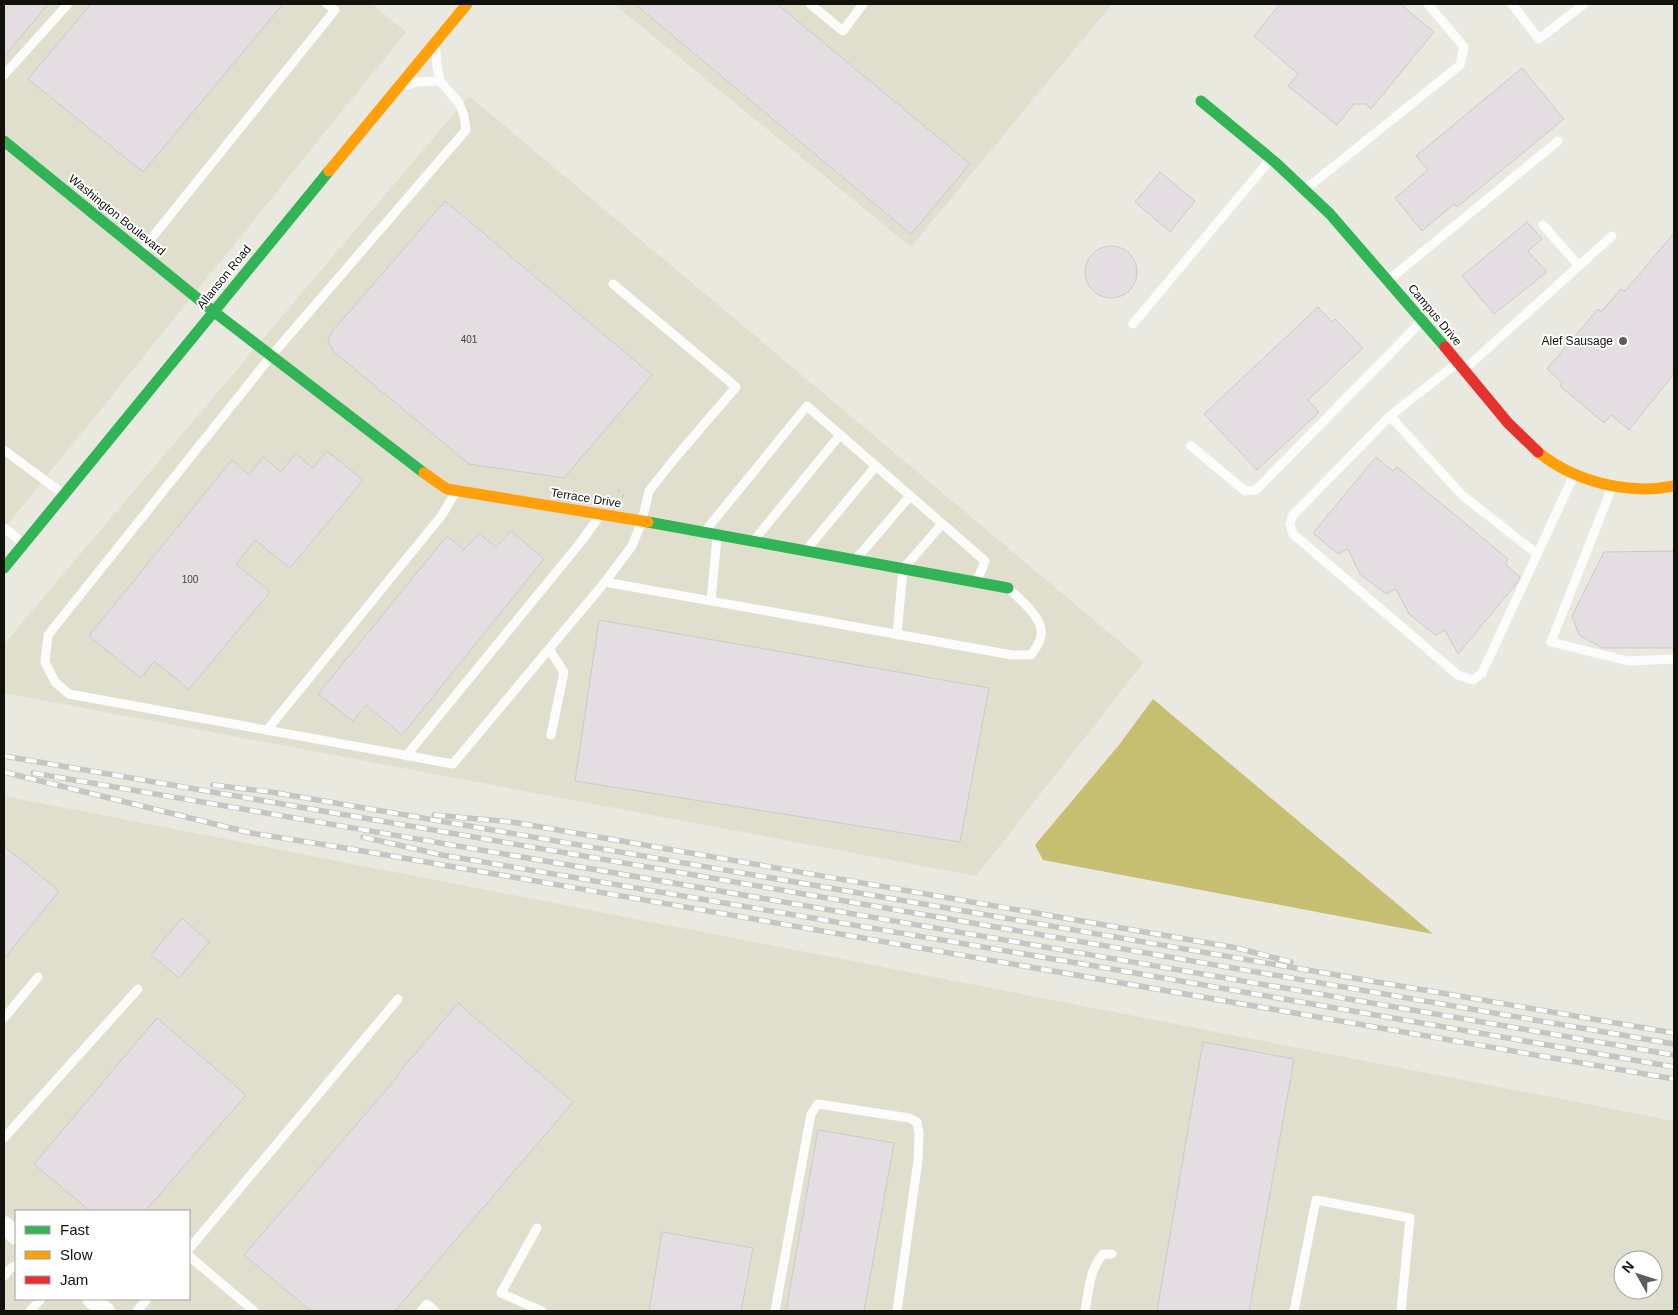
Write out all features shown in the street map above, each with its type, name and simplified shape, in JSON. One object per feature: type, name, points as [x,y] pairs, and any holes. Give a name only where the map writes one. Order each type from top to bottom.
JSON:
[{"type":"street","name":"Allanson Road","points":[[4,568],[213,311],[467,4]]},
{"type":"street","name":"Campus Drive","points":[[1201,100],[1271,158],[1330,214],[1508,423],[1536,451],[1550,462],[1584,478],[1630,489],[1658,489],[1674,486]]},
{"type":"street","name":"Washington Boulevard","points":[[4,141],[213,311]]},
{"type":"street","name":"Terrace Drive","points":[[213,311],[447,489],[642,521],[1008,588]]},
{"type":"street","points":[[4,1225],[15,1235]]},
{"type":"street","points":[[92,1300],[106,1311]]},
{"type":"lane","points":[[4,75],[68,4]]},
{"type":"lane","points":[[140,252],[336,10],[327,4]]},
{"type":"lane","points":[[810,4],[843,31],[863,4]]},
{"type":"lane","points":[[1305,190],[1460,64],[1464,47],[1428,4]]},
{"type":"lane","points":[[1512,4],[1540,39],[1584,4]]},
{"type":"lane","points":[[435,42],[440,81],[458,103],[464,116],[466,130],[272,355],[48,635],[45,662],[55,682],[69,694],[453,764],[605,582],[632,546],[642,521],[649,491],[674,458],[736,387],[613,284]]},
{"type":"lane","points":[[397,89],[415,82],[440,81]]},
{"type":"lane","points":[[1388,281],[1558,141]]},
{"type":"lane","points":[[1133,324],[1271,158]]},
{"type":"lane","points":[[1542,225],[1579,266]]},
{"type":"lane","points":[[1575,473],[1482,673],[1473,680],[1458,675],[1293,534],[1290,524],[1293,515],[1390,416],[1461,366],[1612,236]]},
{"type":"lane","points":[[1191,446],[1245,491],[1256,490],[1422,320]]},
{"type":"lane","points":[[704,532],[808,406],[985,561],[976,582]]},
{"type":"lane","points":[[1390,416],[1462,495],[1537,554]]},
{"type":"lane","points":[[753,541],[840,435]]},
{"type":"lane","points":[[4,450],[64,494]]},
{"type":"lane","points":[[805,551],[876,466]]},
{"type":"lane","points":[[1613,485],[1551,642],[1628,661],[1674,659]]},
{"type":"lane","points":[[267,730],[442,514],[457,490]]},
{"type":"lane","points":[[856,560],[910,496]]},
{"type":"lane","points":[[406,756],[580,543],[601,514]]},
{"type":"lane","points":[[897,635],[903,569],[942,524]]},
{"type":"lane","points":[[4,528],[24,544]]},
{"type":"lane","points":[[711,601],[717,535]]},
{"type":"lane","points":[[605,582],[1012,655],[1031,655],[1039,644],[1041,629],[1028,607],[1008,588]]},
{"type":"lane","points":[[549,649],[564,672],[550,734]]},
{"type":"lane","points":[[4,1018],[38,977]]},
{"type":"lane","points":[[4,1138],[138,989]]},
{"type":"lane","points":[[190,1248],[398,999]]},
{"type":"lane","points":[[775,1311],[811,1114],[818,1104],[909,1118],[917,1122],[918,1160],[897,1311]]},
{"type":"lane","points":[[1294,1311],[1316,1200],[1410,1218],[1401,1311]]},
{"type":"lane","points":[[537,1228],[501,1293],[542,1311]]},
{"type":"lane","points":[[1085,1311],[1092,1271],[1103,1254],[1112,1254]]},
{"type":"lane","points":[[190,1257],[254,1311]]},
{"type":"lane","points":[[4,1276],[15,1266]]},
{"type":"lane","points":[[30,1311],[40,1300]]},
{"type":"lane","points":[[137,1311],[146,1300]]},
{"type":"lane","points":[[421,1311],[427,1304],[435,1311]]},
{"type":"path","points":[[618,490],[625,498]]},
{"type":"shaded area","points":[[4,4],[372,4],[406,32],[4,529]]},
{"type":"shaded area","points":[[614,4],[1112,4],[911,247]]},
{"type":"shaded area","points":[[469,96],[1144,662],[976,876],[4,693],[4,644]]},
{"type":"shaded area","points":[[1153,699],[1433,934],[1043,860],[1035,845],[1119,745]]},
{"type":"shaded area","points":[[4,796],[1674,1121],[1674,1311],[4,1311]]},
{"type":"building","points":[[4,4],[48,4],[4,57]]},
{"type":"building","points":[[91,4],[283,4],[143,172],[28,79]]},
{"type":"building","points":[[635,4],[777,4],[970,164],[911,234]]},
{"type":"building","points":[[1280,4],[1400,4],[1434,32],[1371,109],[1366,104],[1354,104],[1337,125],[1288,86],[1298,74],[1254,36]]},
{"type":"building","points":[[1522,68],[1564,119],[1457,207],[1454,204],[1422,231],[1395,198],[1428,170],[1416,156]]},
{"type":"building","points":[[1160,172],[1195,201],[1170,232],[1135,202]]},
{"type":"building","points":[[445,201],[652,375],[564,478],[469,464],[333,351],[328,341],[332,332]]},
{"type":"building","points":[[1527,222],[1542,239],[1528,251],[1547,272],[1494,314],[1462,276]]},
{"type":"building","name":"Alef Sausage","points":[[1674,233],[1674,374],[1629,430],[1611,415],[1604,423],[1560,386],[1562,383],[1547,369],[1598,309],[1601,312],[1621,289],[1625,291]]},
{"type":"building","points":[[1111,246],[1121,248],[1129,254],[1135,262],[1137,272],[1135,282],[1129,290],[1121,296],[1111,298],[1101,296],[1093,290],[1087,282],[1085,272],[1087,262],[1093,254],[1101,248]]},
{"type":"building","points":[[1318,307],[1332,322],[1335,319],[1363,348],[1308,400],[1319,412],[1257,470],[1204,414]]},
{"type":"building","points":[[327,451],[363,480],[290,568],[255,540],[236,564],[270,592],[189,689],[154,661],[141,678],[89,636],[232,460],[249,475],[263,457],[281,472],[295,454],[313,468]]},
{"type":"building","points":[[1376,457],[1393,471],[1397,467],[1508,559],[1505,564],[1520,577],[1458,654],[1445,630],[1435,635],[1409,614],[1396,589],[1386,594],[1360,574],[1348,549],[1338,554],[1313,533]]},
{"type":"building","points":[[511,531],[544,559],[402,735],[366,705],[353,721],[318,694],[447,536],[464,550],[479,534],[496,547]]},
{"type":"building","points":[[1674,551],[1674,648],[1602,648],[1579,635],[1572,616],[1604,552]]},
{"type":"building","points":[[599,620],[989,688],[960,842],[575,781]]},
{"type":"building","points":[[4,846],[59,891],[4,959]]},
{"type":"building","points":[[182,918],[209,942],[179,978],[151,955]]},
{"type":"building","points":[[458,1003],[573,1102],[395,1311],[311,1311],[244,1255],[399,1075]]},
{"type":"building","points":[[157,1018],[246,1095],[146,1210],[89,1210],[34,1164]]},
{"type":"building","points":[[1203,1042],[1294,1059],[1249,1311],[1157,1311]]},
{"type":"building","points":[[818,1130],[894,1143],[864,1311],[786,1311]]},
{"type":"building","points":[[662,1232],[753,1248],[741,1311],[649,1311]]},
{"type":"railway","points":[[4,756],[1674,1044]]},
{"type":"railway","points":[[4,772],[251,833],[1674,1079]]},
{"type":"railway","points":[[33,773],[1674,1055]]},
{"type":"railway","points":[[213,785],[271,792],[1674,1033]]},
{"type":"railway","points":[[434,815],[512,822],[1237,948],[1291,962]]},
{"type":"railway","points":[[363,837],[442,855],[1674,1067]]},
{"type":"traffic: fast","points":[[1201,101],[1276,163],[1330,214],[1445,347]]},
{"type":"traffic: fast","points":[[4,141],[213,311],[424,473]]},
{"type":"traffic: fast","points":[[4,568],[329,171]]},
{"type":"traffic: fast","points":[[648,522],[1008,588]]},
{"type":"traffic: slow","points":[[329,171],[467,4]]},
{"type":"traffic: slow","points":[[1538,452],[1568,471],[1603,484],[1639,489],[1674,486]]},
{"type":"traffic: slow","points":[[424,473],[447,489],[648,522]]},
{"type":"traffic: jam","points":[[1445,347],[1508,423],[1538,452]]},
{"type":"place","name":"Alef Sausage","points":[[1623,341]]}]
